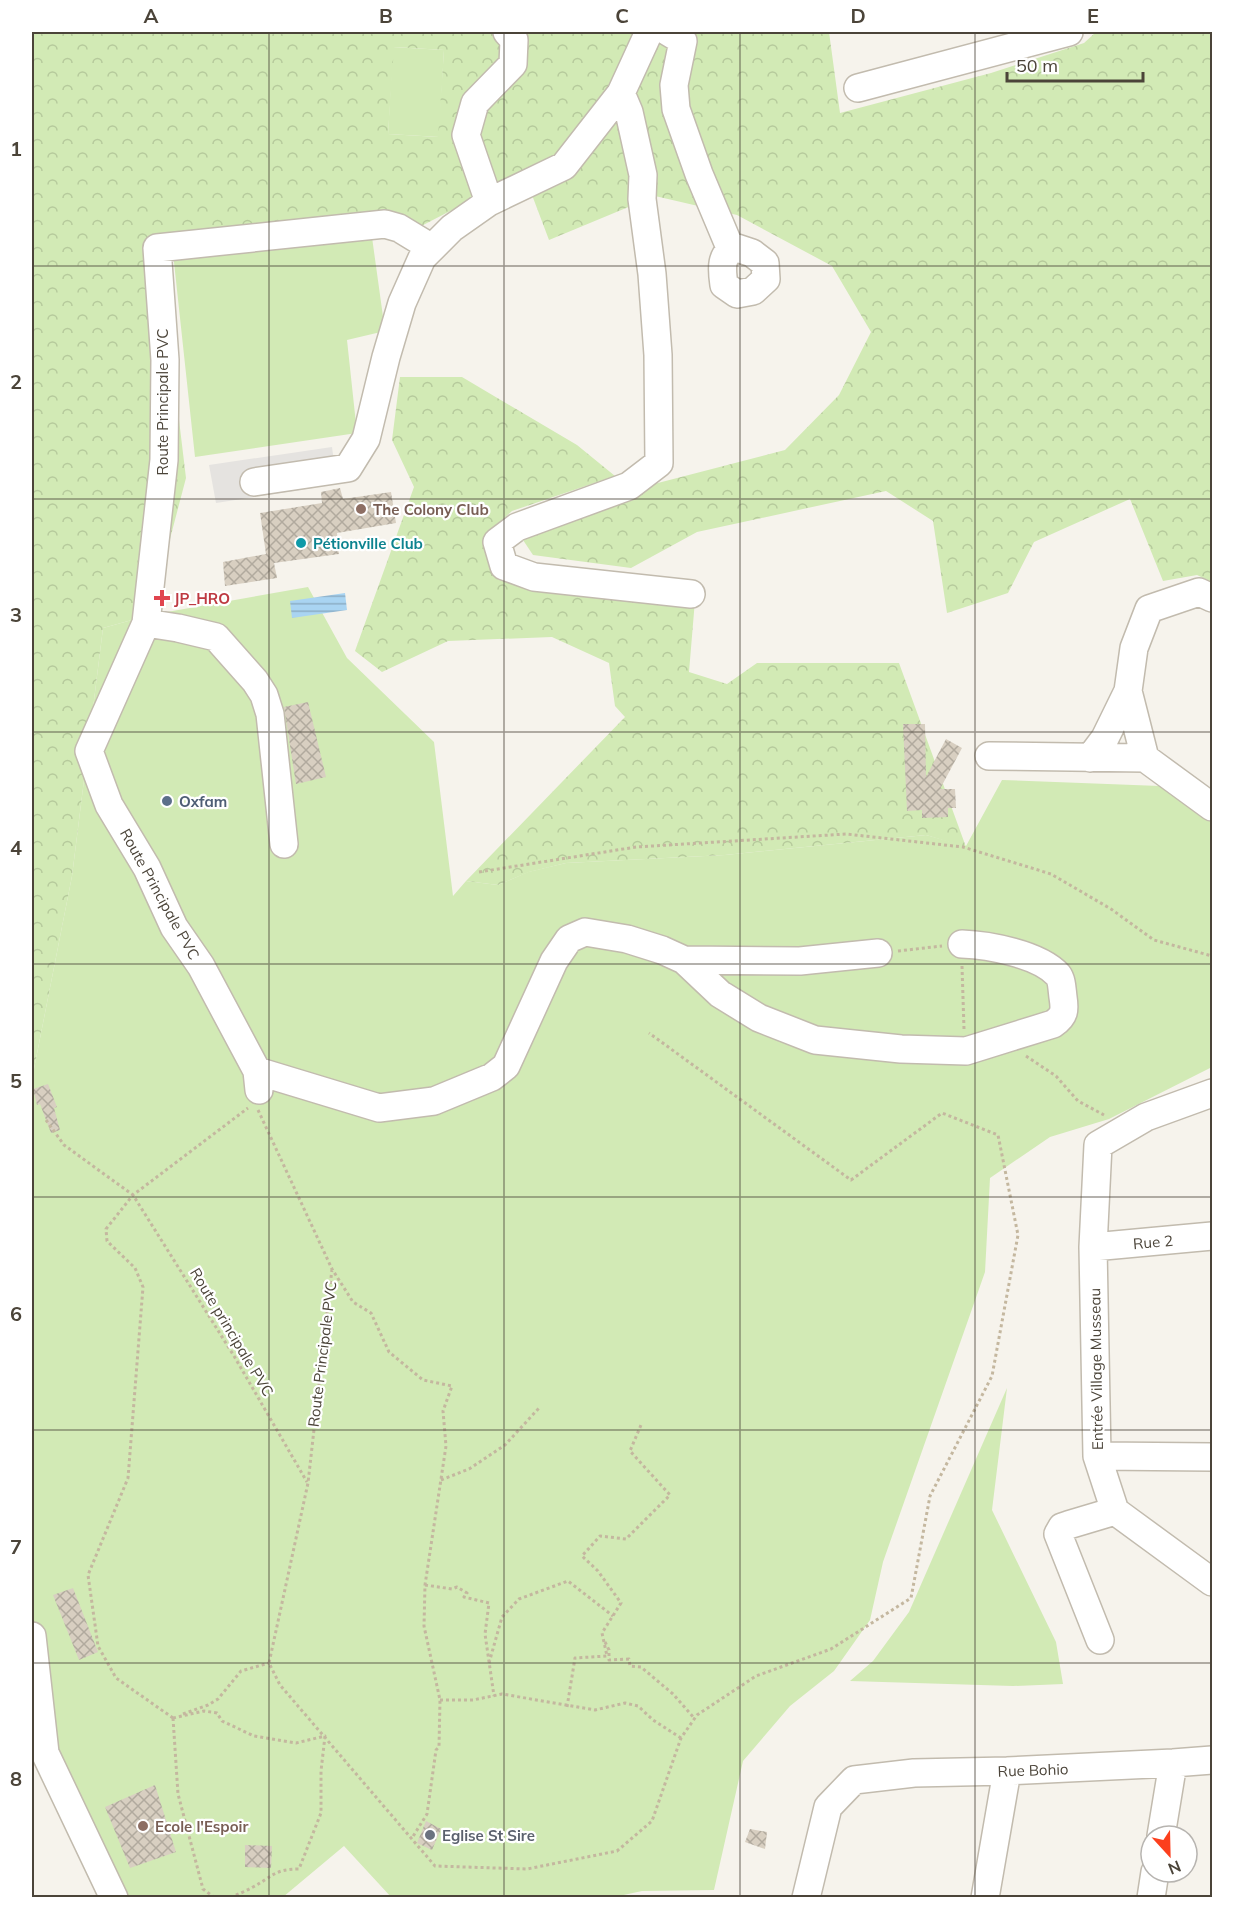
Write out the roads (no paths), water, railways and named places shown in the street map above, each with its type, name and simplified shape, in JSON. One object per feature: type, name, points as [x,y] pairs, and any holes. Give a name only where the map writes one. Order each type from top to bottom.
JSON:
[{"type":"street","points":[[489,202],[466,135],[474,104],[513,64],[514,40],[507,32]]},
{"type":"street","points":[[254,482],[348,468],[366,439],[402,303],[422,258],[452,228],[489,202],[564,166],[621,93],[649,32]]},
{"type":"street","points":[[668,32],[683,41],[674,85],[676,109],[699,174],[731,250]]},
{"type":"street","points":[[858,88],[1069,32]]},
{"type":"street","points":[[621,93],[629,112],[643,175],[642,199],[652,274],[658,355],[658,463],[629,486],[517,527],[496,542],[504,566],[534,577],[691,594]]},
{"type":"street","name":"Route Principale PVC","points":[[432,248],[399,228],[385,224],[156,248],[165,360],[164,460],[146,623],[89,751],[109,805],[147,868],[174,927],[201,966],[257,1088],[379,1108],[434,1101],[492,1077],[506,1066],[555,961],[569,939],[585,932],[627,939],[684,960]]},
{"type":"street","points":[[1090,758],[1105,738],[1128,691],[1134,648],[1149,609],[1199,592],[1212,598]]},
{"type":"street","points":[[146,623],[216,637],[264,694],[270,714],[284,844]]},
{"type":"street","points":[[1128,691],[1145,758]]},
{"type":"street","points":[[989,756],[1145,758],[1212,807]]},
{"type":"street","points":[[684,960],[720,994],[759,1018],[815,1040],[901,1049],[966,1051],[1053,1024],[1061,1018],[1065,1010],[1060,979],[1047,966],[1016,953],[988,945],[962,944]]},
{"type":"street","points":[[684,960],[800,961],[878,953]]},
{"type":"street","name":"Entrée Village Musseau","points":[[1115,1511],[1097,1456],[1093,1247],[1098,1145],[1146,1117],[1212,1093]]},
{"type":"street","name":"Rue 2","points":[[1093,1247],[1212,1236]]},
{"type":"street","points":[[1097,1456],[1212,1457]]},
{"type":"street","points":[[1100,1640],[1058,1533],[1062,1527],[1115,1511],[1212,1582]]},
{"type":"street","points":[[32,1636],[45,1753],[114,1898]]},
{"type":"street","name":"Rue Bohio","points":[[806,1898],[828,1807],[854,1780],[914,1773],[1006,1771],[1212,1760]]},
{"type":"street","points":[[1163,1824],[1173,1763]]},
{"type":"street","points":[[985,1898],[1006,1771]]},
{"type":"water","points":[[345,593],[347,610],[292,618],[290,601]]},
{"type":"place","name":"The Colony Club","points":[[361,509]]},
{"type":"place","name":"Pétionville Club","points":[[301,543]]},
{"type":"place","name":"JP_HRO","points":[[162,598]]},
{"type":"place","name":"Oxfam","points":[[167,801]]},
{"type":"place","name":"Ecole l'Espoir","points":[[143,1826]]},
{"type":"place","name":"Eglise St Sire","points":[[430,1835]]}]
